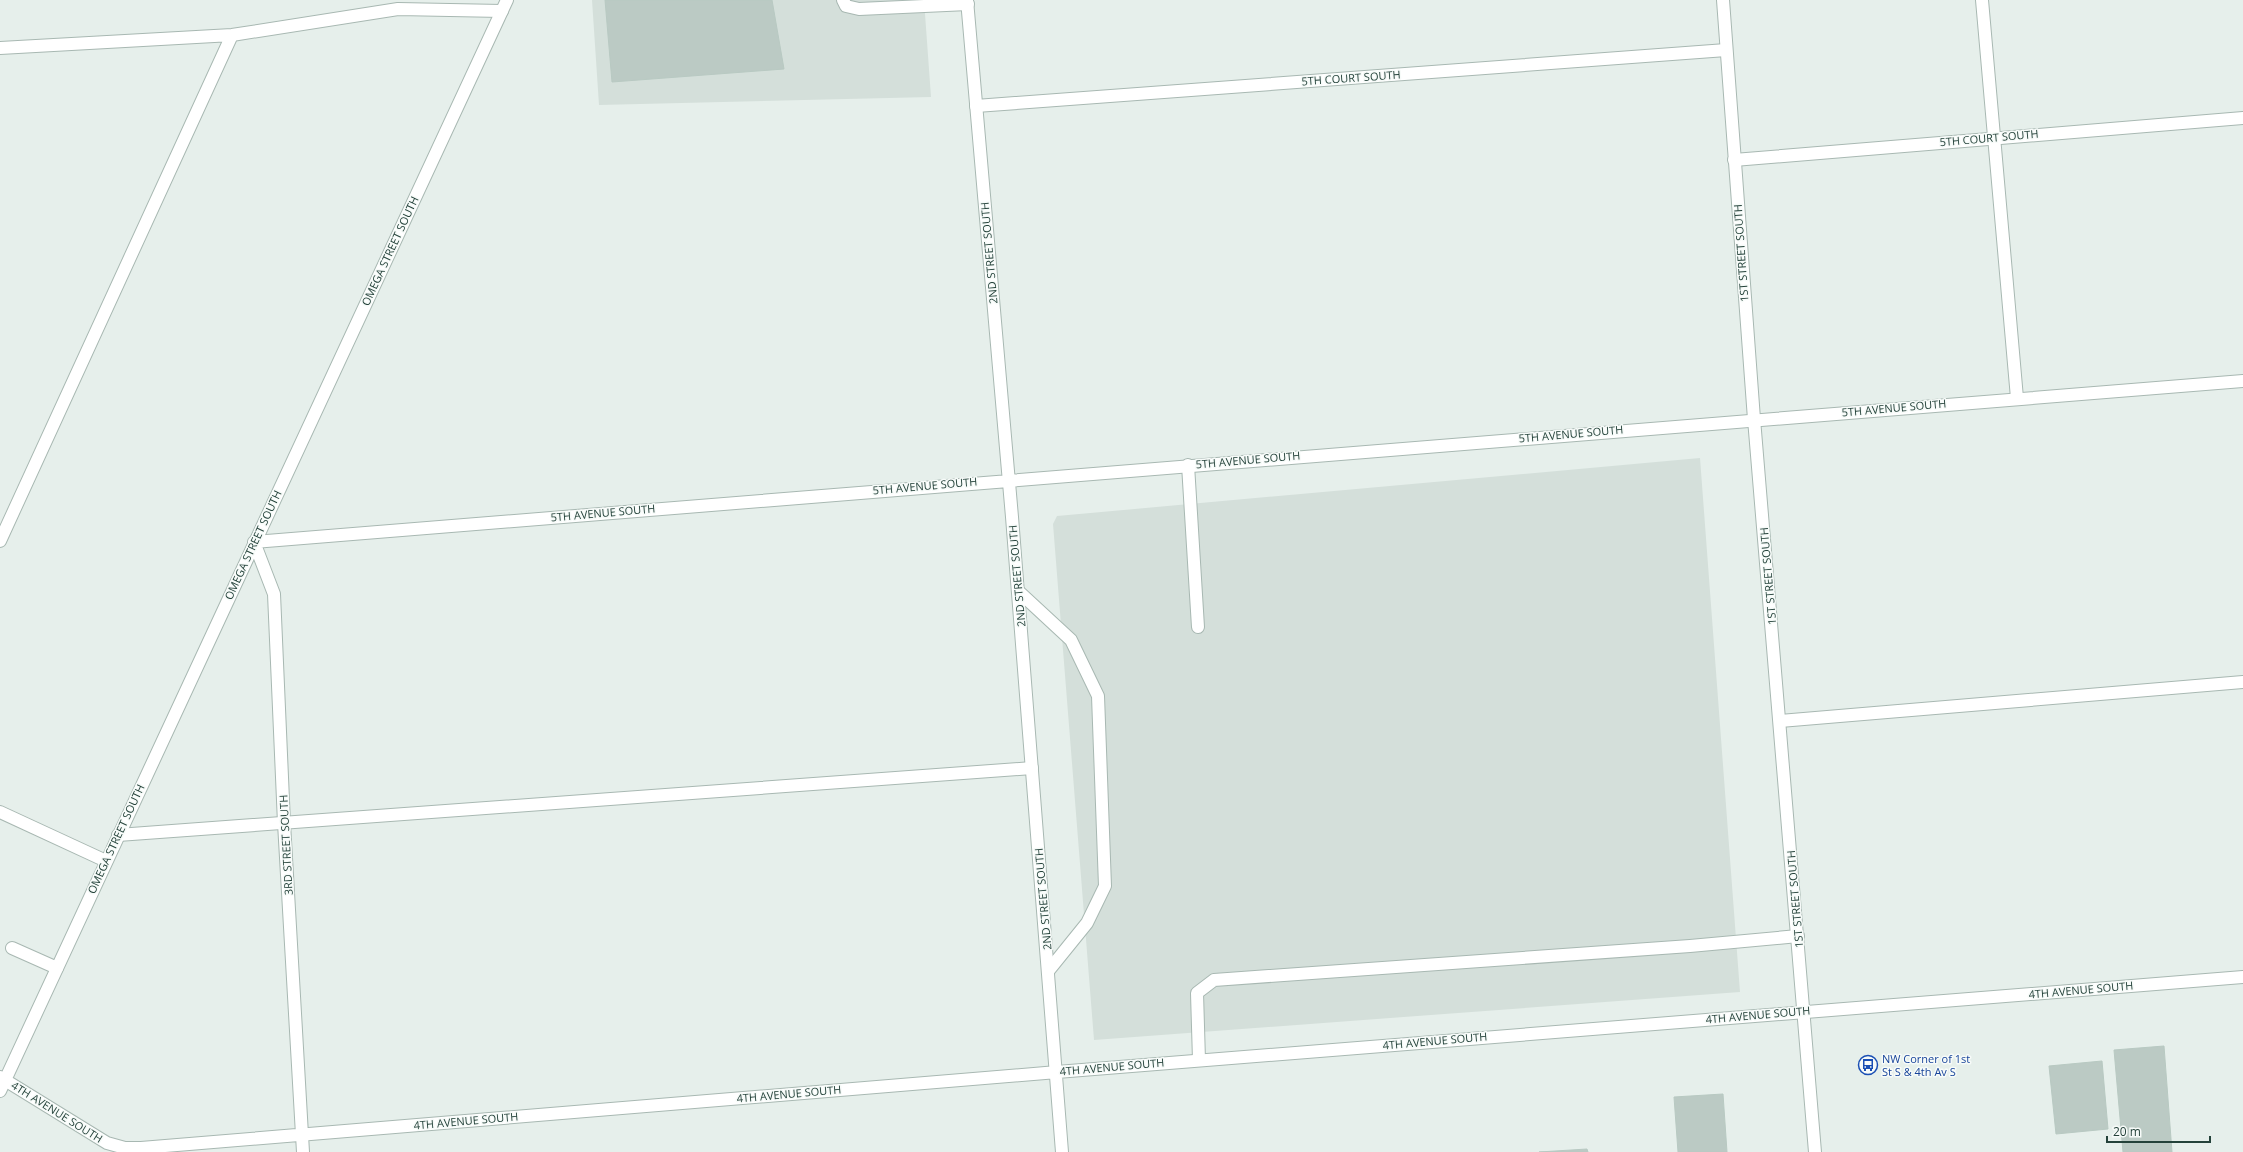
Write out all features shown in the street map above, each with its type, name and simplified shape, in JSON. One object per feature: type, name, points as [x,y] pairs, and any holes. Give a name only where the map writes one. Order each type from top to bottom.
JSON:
[{"type":"street","name":"OMEGA STREET SOUTH","points":[[2,1083],[57,968],[507,0]]},
{"type":"street","points":[[843,0],[846,6],[859,9],[967,2]]},
{"type":"street","name":"1ST STREET SOUTH","points":[[1722,0],[1754,419],[1816,1152]]},
{"type":"street","points":[[1982,0],[2017,398]]},
{"type":"street","name":"2ND STREET SOUTH","points":[[967,2],[1009,480],[1049,970],[1062,1152]]},
{"type":"street","points":[[0,48],[232,35],[398,9],[502,11]]},
{"type":"street","points":[[0,541],[232,35]]},
{"type":"street","name":"5TH COURT SOUTH","points":[[976,106],[1726,50]]},
{"type":"street","name":"5TH COURT SOUTH","points":[[1734,160],[1993,137],[2243,118]]},
{"type":"street","name":"5TH AVENUE SOUTH","points":[[254,542],[1754,419],[2243,381]]},
{"type":"street","points":[[1188,465],[1198,627]]},
{"type":"street","name":"3RD STREET SOUTH","points":[[254,542],[274,594],[284,823],[303,1152]]},
{"type":"street","points":[[1018,591],[1071,640],[1098,696],[1105,886],[1087,923],[1049,970]]},
{"type":"street","points":[[1780,721],[2243,682]]},
{"type":"street","points":[[118,836],[1032,768]]},
{"type":"street","points":[[0,812],[106,861]]},
{"type":"street","points":[[1199,1060],[1196,993],[1214,980],[1682,947],[1798,936]]},
{"type":"street","points":[[12,948],[57,968]]},
{"type":"street","name":"4TH AVENUE SOUTH","points":[[2,1083],[107,1144],[124,1148],[301,1135],[1804,1011],[2243,977]]},
{"type":"shaded area","points":[[592,0],[924,0],[931,97],[599,105]]},
{"type":"shaded area","points":[[1700,458],[1740,992],[1094,1040],[1053,524],[1057,516]]},
{"type":"building","points":[[605,0],[772,0],[784,69],[612,82]]},
{"type":"building","points":[[2164,1046],[2172,1152],[2123,1152],[2114,1050]]},
{"type":"building","points":[[2102,1061],[2108,1129],[2056,1134],[2049,1066]]},
{"type":"building","points":[[1723,1094],[1727,1152],[1678,1152],[1674,1097]]},
{"type":"building","points":[[1587,1149],[1588,1152],[1539,1152]]},
{"type":"place","name":"NW Corner of 1st St S & 4th Av S","points":[[1868,1065]]}]
